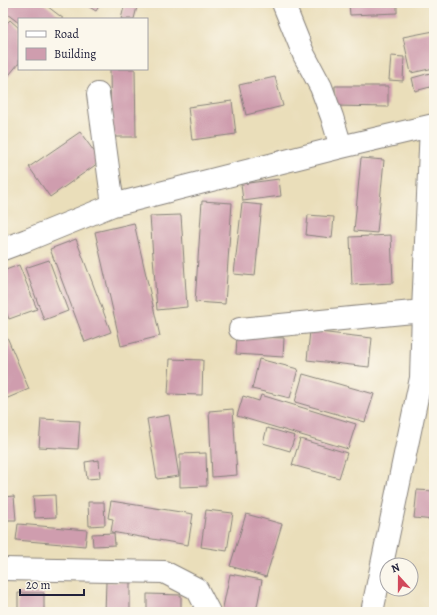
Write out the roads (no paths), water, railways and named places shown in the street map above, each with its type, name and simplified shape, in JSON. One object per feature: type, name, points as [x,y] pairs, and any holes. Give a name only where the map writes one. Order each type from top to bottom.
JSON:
[{"type":"street","points":[[283,3],[304,55],[322,87],[341,147]]},
{"type":"street","points":[[98,94],[113,205]]},
{"type":"street","points":[[3,249],[34,238],[113,205],[432,125],[423,311],[428,378],[372,612]]},
{"type":"street","points":[[240,329],[423,311]]},
{"type":"street","points":[[3,569],[164,572],[197,588],[209,612]]}]
